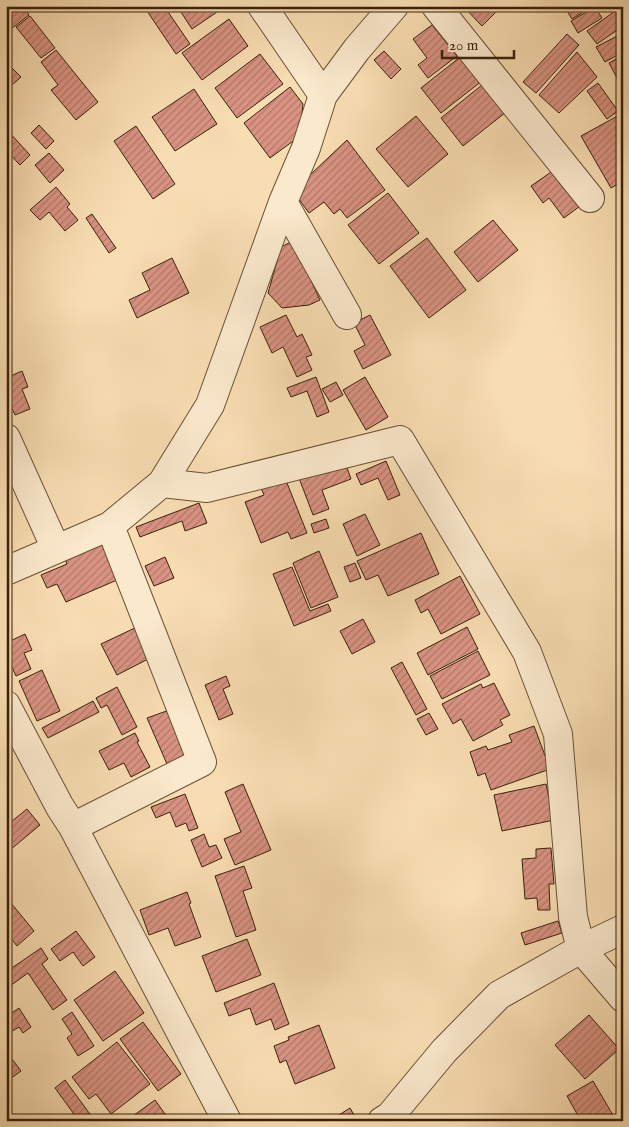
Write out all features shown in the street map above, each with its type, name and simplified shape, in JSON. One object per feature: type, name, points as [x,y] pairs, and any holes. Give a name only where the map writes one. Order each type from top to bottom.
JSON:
[{"type":"street","points":[[262,6],[323,95]]},
{"type":"street","points":[[6,571],[110,526],[162,483],[210,405],[284,202],[306,148],[323,95],[357,49],[394,6]]},
{"type":"street","points":[[436,6],[590,198]]},
{"type":"street","points":[[284,202],[347,315]]},
{"type":"street","points":[[6,438],[56,549]]},
{"type":"street","points":[[162,483],[207,488],[400,440],[527,652],[558,734],[573,917],[581,949],[623,998]]},
{"type":"street","points":[[73,827],[202,762],[110,526]]},
{"type":"street","points":[[6,705],[60,807],[73,827],[227,1121]]},
{"type":"street","points":[[388,1119],[444,1051],[499,995],[581,949],[623,929]]},
{"type":"building","points":[[6,6],[23,6],[29,15],[11,29],[6,23]]},
{"type":"building","points":[[153,6],[164,6],[190,44],[176,54],[147,11]]},
{"type":"building","points":[[177,6],[226,6],[192,29]]},
{"type":"building","points":[[463,6],[502,6],[482,26]]},
{"type":"building","points":[[564,6],[593,6],[572,19]]},
{"type":"building","points":[[595,7],[602,18],[578,33],[571,21]]},
{"type":"building","points":[[618,9],[623,16],[623,26],[597,44],[587,31]]},
{"type":"building","points":[[30,16],[55,48],[41,58],[16,27]]},
{"type":"building","points":[[229,19],[248,46],[202,80],[182,53]]},
{"type":"building","points":[[432,25],[457,56],[428,78],[418,65],[427,58],[413,39]]},
{"type":"building","points":[[623,33],[623,52],[605,62],[596,47]]},
{"type":"building","points":[[567,34],[579,45],[536,93],[523,82]]},
{"type":"building","points":[[56,50],[98,102],[76,120],[51,90],[58,85],[41,62]]},
{"type":"building","points":[[384,51],[401,69],[391,79],[374,60]]},
{"type":"building","points":[[577,52],[597,77],[559,113],[539,95]]},
{"type":"building","points":[[260,54],[283,84],[237,118],[215,88]]},
{"type":"building","points":[[464,54],[483,80],[441,113],[421,88]]},
{"type":"building","points":[[623,55],[623,89],[609,63]]},
{"type":"building","points":[[6,62],[21,77],[12,85],[6,79]]},
{"type":"building","points":[[487,81],[510,109],[463,146],[441,118]]},
{"type":"building","points":[[598,83],[618,111],[607,119],[587,91]]},
{"type":"building","points":[[290,87],[303,104],[300,136],[270,158],[244,123]]},
{"type":"building","points":[[194,89],[217,124],[175,151],[152,117]]},
{"type":"building","points":[[623,113],[623,181],[611,188],[581,136]]},
{"type":"building","points":[[416,116],[448,154],[408,187],[376,149]]},
{"type":"building","points":[[39,125],[54,141],[46,149],[31,133]]},
{"type":"building","points":[[136,126],[175,184],[153,199],[114,141]]},
{"type":"building","points":[[8,131],[30,155],[20,165],[6,150],[6,133]]},
{"type":"building","points":[[347,140],[385,190],[347,218],[340,209],[334,214],[324,202],[309,213],[293,191]]},
{"type":"building","points":[[49,153],[64,170],[50,183],[35,165]]},
{"type":"building","points":[[554,170],[580,206],[564,218],[549,198],[543,203],[531,186]]},
{"type":"building","points":[[56,187],[70,204],[67,207],[78,220],[65,231],[49,212],[40,220],[30,210]]},
{"type":"building","points":[[388,193],[419,233],[379,264],[348,225]]},
{"type":"building","points":[[92,214],[116,248],[109,253],[86,218]]},
{"type":"building","points":[[493,220],[518,250],[478,282],[454,252]]},
{"type":"building","points":[[427,238],[466,290],[429,318],[390,266]]},
{"type":"building","points":[[295,240],[313,274],[309,276],[320,300],[309,305],[282,308],[268,293],[281,247]]},
{"type":"building","points":[[172,258],[189,293],[137,318],[129,300],[150,290],[142,273]]},
{"type":"building","points":[[286,315],[297,337],[302,334],[312,355],[306,357],[312,370],[297,377],[283,347],[272,353],[260,327]]},
{"type":"building","points":[[370,315],[391,355],[363,369],[354,351],[365,345],[354,323]]},
{"type":"building","points":[[22,371],[28,387],[22,389],[30,409],[15,415],[6,395],[6,378]]},
{"type":"building","points":[[316,377],[329,412],[317,417],[307,391],[291,397],[287,388]]},
{"type":"building","points":[[365,377],[388,417],[366,430],[343,390]]},
{"type":"building","points":[[336,382],[343,395],[330,402],[322,389]]},
{"type":"building","points":[[386,461],[400,495],[388,500],[378,478],[361,485],[356,474]]},
{"type":"building","points":[[345,462],[351,479],[322,490],[329,509],[313,515],[299,478]]},
{"type":"building","points":[[285,478],[307,533],[291,539],[288,532],[261,543],[245,502],[264,495],[261,488]]},
{"type":"building","points":[[199,503],[207,523],[185,531],[182,521],[140,537],[136,527]]},
{"type":"building","points":[[365,514],[380,545],[357,556],[343,524]]},
{"type":"building","points":[[326,519],[329,528],[314,533],[311,524]]},
{"type":"building","points":[[421,533],[439,574],[388,596],[378,575],[366,580],[357,561]]},
{"type":"building","points":[[101,542],[117,580],[66,602],[57,584],[47,588],[41,575],[67,564],[64,557]]},
{"type":"building","points":[[319,551],[338,597],[311,608],[293,563]]},
{"type":"building","points":[[165,557],[174,578],[154,586],[145,566]]},
{"type":"building","points":[[355,563],[361,578],[350,582],[344,567]]},
{"type":"building","points":[[292,567],[310,611],[328,604],[331,611],[294,626],[273,574]]},
{"type":"building","points":[[460,576],[480,614],[441,634],[428,609],[421,613],[415,600]]},
{"type":"building","points":[[363,619],[375,642],[352,654],[340,631]]},
{"type":"building","points":[[137,627],[152,657],[117,675],[101,644]]},
{"type":"building","points":[[467,627],[478,649],[428,675],[417,653]]},
{"type":"building","points":[[25,634],[32,650],[24,653],[31,669],[16,676],[6,654],[6,643]]},
{"type":"building","points":[[478,651],[490,675],[442,699],[430,676]]},
{"type":"building","points":[[402,662],[427,709],[416,715],[391,668]]},
{"type":"building","points":[[42,670],[60,711],[37,721],[19,681]]},
{"type":"building","points":[[226,676],[230,686],[223,689],[233,714],[219,720],[205,685]]},
{"type":"building","points":[[494,683],[510,715],[500,720],[503,725],[473,741],[461,719],[453,724],[442,704],[481,684],[483,688]]},
{"type":"building","points":[[117,687],[137,727],[122,735],[107,705],[101,708],[96,698]]},
{"type":"building","points":[[93,701],[99,712],[48,738],[42,728]]},
{"type":"building","points":[[172,709],[190,755],[167,764],[147,718]]},
{"type":"building","points":[[429,713],[438,729],[426,735],[417,719]]},
{"type":"building","points":[[534,726],[550,769],[491,790],[485,773],[478,776],[470,752],[486,746],[488,750],[512,742],[509,735]]},
{"type":"building","points":[[135,733],[139,741],[137,742],[150,767],[131,777],[124,763],[109,770],[99,751]]},
{"type":"building","points":[[243,784],[271,850],[235,865],[224,839],[241,832],[225,792]]},
{"type":"building","points":[[546,784],[554,820],[502,831],[494,795]]},
{"type":"building","points":[[185,794],[198,828],[189,831],[186,823],[176,827],[170,812],[156,818],[151,807]]},
{"type":"building","points":[[27,809],[40,825],[10,850],[6,845],[6,826]]},
{"type":"building","points":[[204,834],[209,847],[216,845],[222,858],[202,867],[191,840]]},
{"type":"building","points":[[551,848],[554,884],[549,884],[550,910],[538,910],[537,898],[525,899],[522,859],[536,858],[536,849]]},
{"type":"building","points":[[244,866],[252,888],[243,891],[256,930],[236,937],[215,876]]},
{"type":"building","points":[[187,892],[191,903],[189,904],[201,937],[175,946],[168,928],[149,935],[140,910]]},
{"type":"building","points":[[6,897],[34,931],[17,946],[9,936],[6,939]]},
{"type":"building","points":[[558,921],[562,933],[525,945],[521,933]]},
{"type":"building","points":[[76,931],[95,957],[83,966],[73,952],[60,961],[51,949]]},
{"type":"building","points":[[247,939],[261,975],[216,992],[202,956]]},
{"type":"building","points":[[41,948],[48,959],[42,964],[67,1000],[53,1010],[28,973],[10,986],[6,981],[6,972]]},
{"type":"building","points":[[115,971],[144,1013],[103,1041],[74,1000]]},
{"type":"building","points":[[274,983],[289,1024],[275,1030],[271,1019],[256,1025],[250,1008],[229,1016],[224,1003]]},
{"type":"building","points":[[19,1008],[31,1027],[23,1033],[19,1027],[6,1035],[6,1017]]},
{"type":"building","points":[[72,1012],[94,1046],[78,1056],[67,1038],[72,1034],[62,1019]]},
{"type":"building","points":[[589,1015],[619,1049],[585,1079],[555,1045]]},
{"type":"building","points":[[143,1022],[181,1074],[158,1091],[120,1039]]},
{"type":"building","points":[[319,1025],[335,1068],[295,1084],[286,1060],[280,1063],[274,1046],[289,1040],[288,1037]]},
{"type":"building","points":[[117,1042],[150,1084],[111,1114],[96,1094],[89,1099],[72,1077]]},
{"type":"building","points":[[6,1051],[21,1071],[6,1082]]},
{"type":"building","points":[[65,1080],[95,1121],[79,1121],[55,1088]]},
{"type":"building","points":[[593,1081],[614,1117],[609,1121],[581,1121],[567,1096]]},
{"type":"building","points":[[155,1100],[170,1121],[126,1121]]},
{"type":"building","points":[[350,1108],[357,1120],[331,1121],[331,1120]]}]
